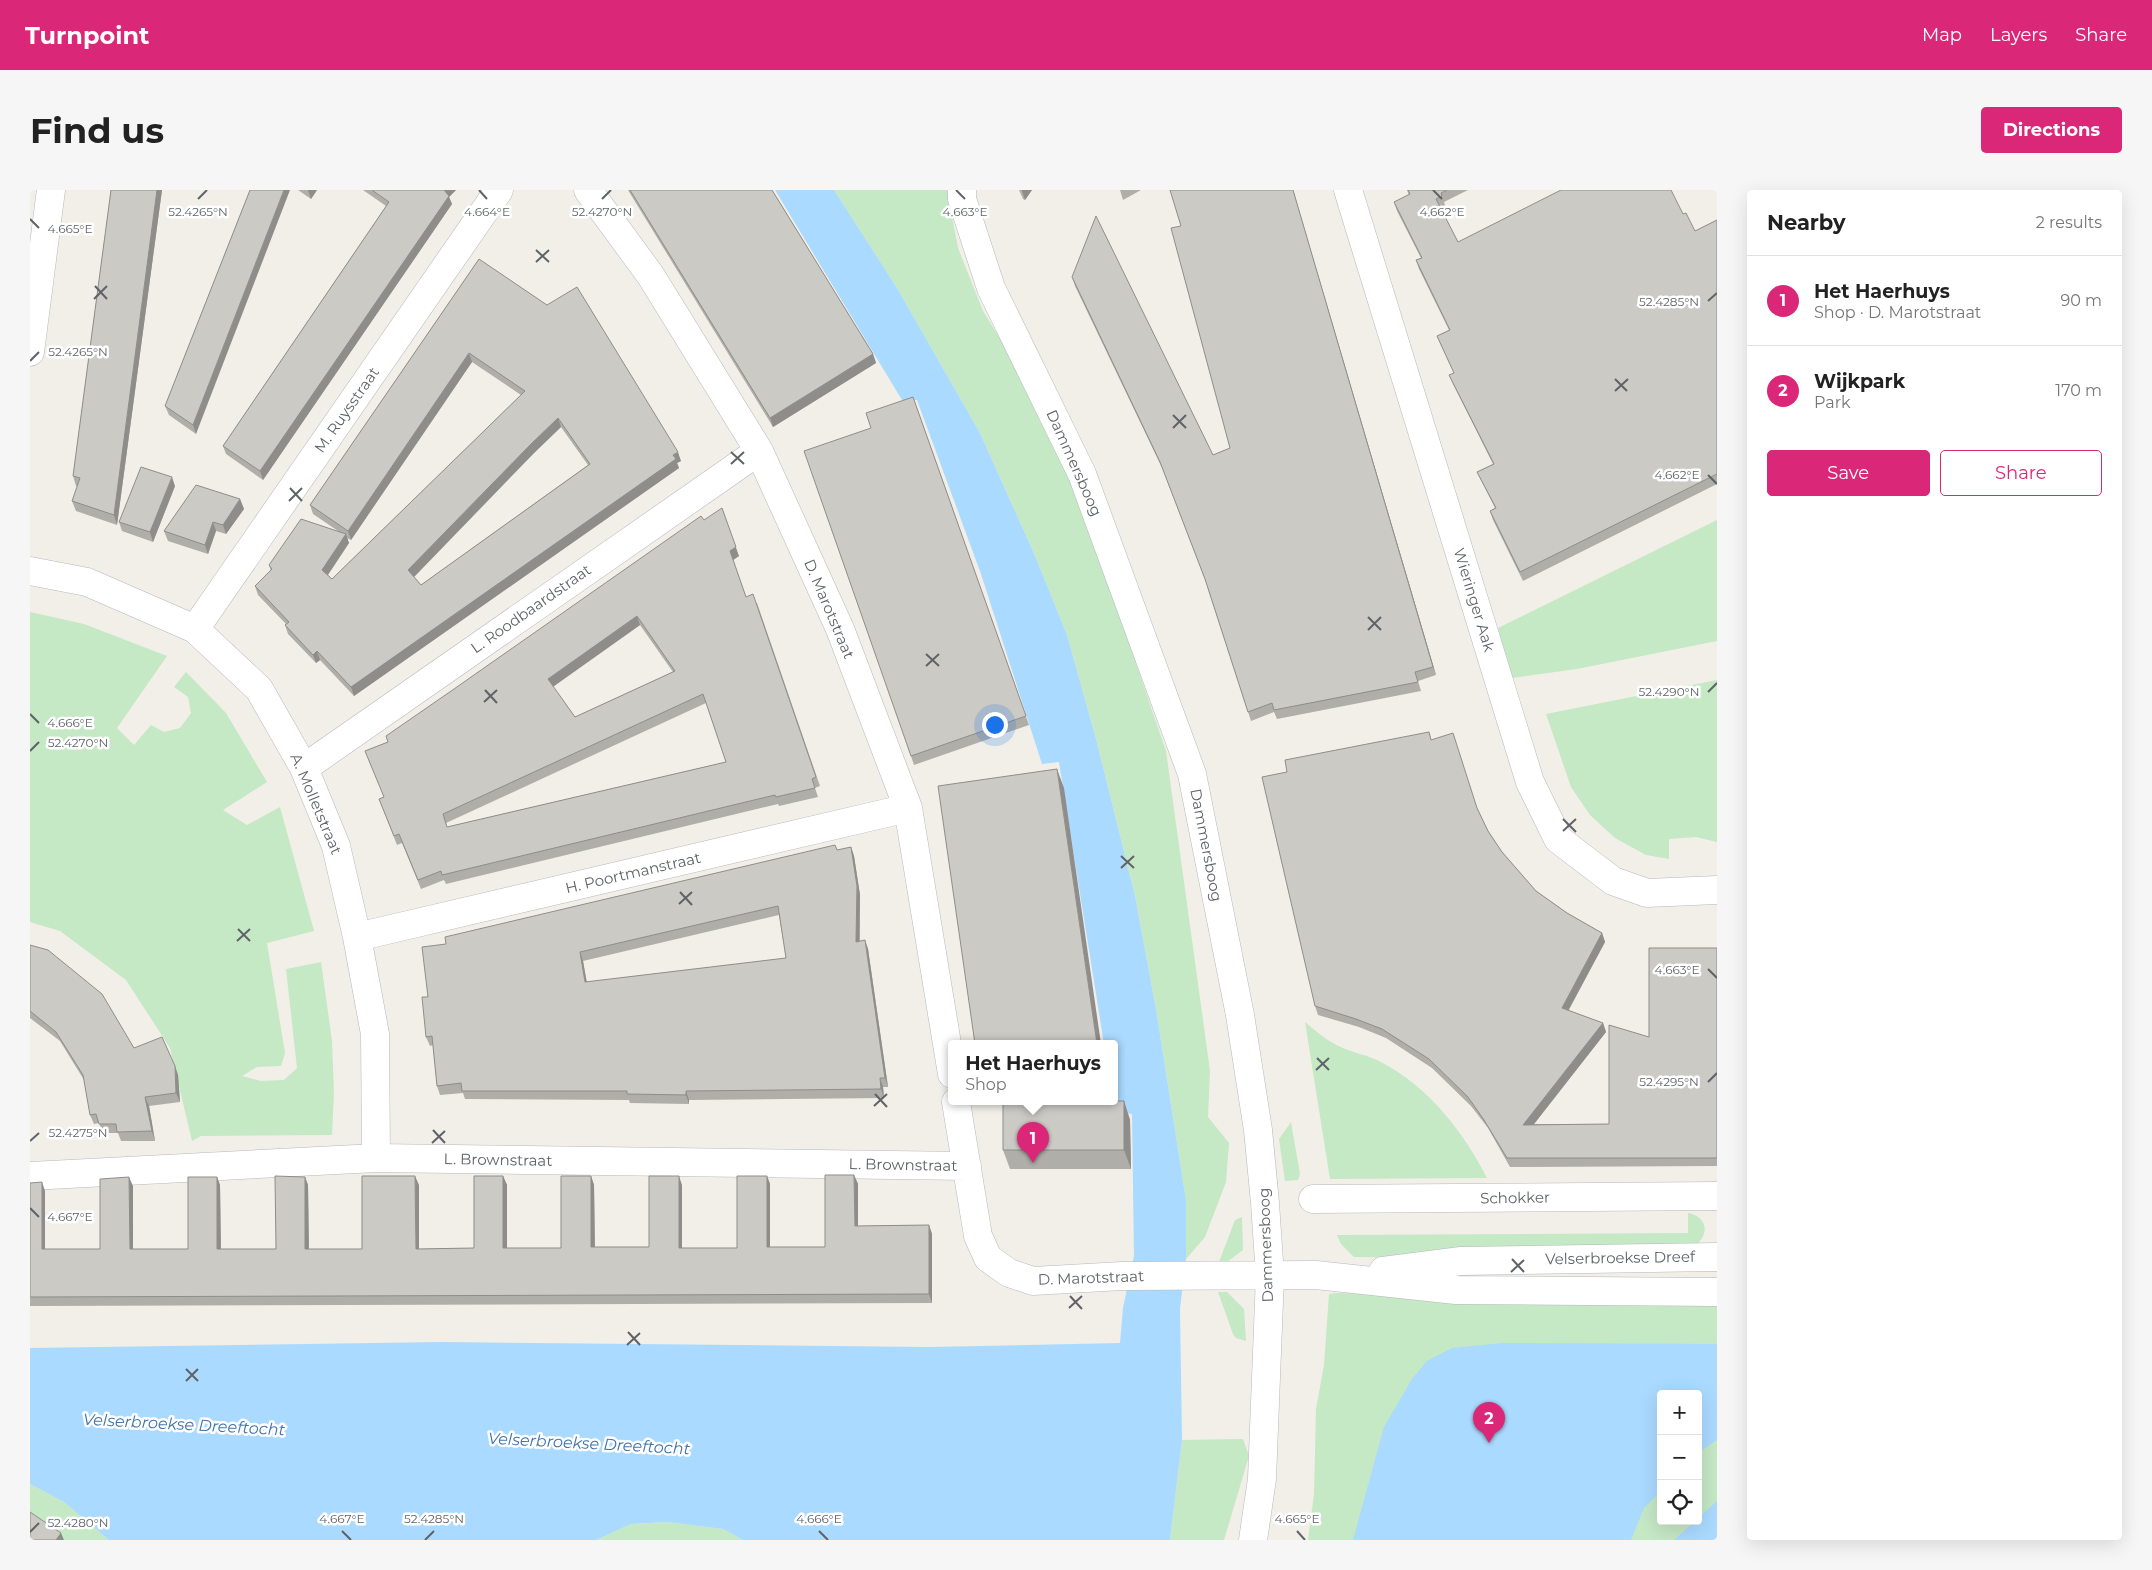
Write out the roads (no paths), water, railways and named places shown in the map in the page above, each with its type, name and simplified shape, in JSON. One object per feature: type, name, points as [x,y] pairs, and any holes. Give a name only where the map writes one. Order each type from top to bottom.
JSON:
[{"type":"street","points":[[30,352],[51,190]]},
{"type":"street","name":"M. Ruysstraat","points":[[195,630],[499,190]]},
{"type":"street","name":"D. Marotstraat","points":[[588,190],[651,276],[759,450],[840,630],[908,808],[948,1050]]},
{"type":"street","name":"Dammersboog","points":[[962,190],[962,199],[991,288],[1082,474],[1192,774],[1240,1015],[1258,1130],[1270,1276],[1262,1480],[1253,1540]]},
{"type":"street","name":"Wieringer Aak","points":[[1348,190],[1530,782],[1558,838],[1613,881],[1647,893],[1717,890]]},
{"type":"street","name":"L. Roodbaardstraat","points":[[304,768],[759,450]]},
{"type":"street","name":"A. Molletstraat","points":[[30,571],[87,582],[195,630],[259,689],[304,768],[336,846],[357,937],[375,1034],[376,1158]]},
{"type":"street","name":"H. Poortmanstraat","points":[[357,937],[908,808]]},
{"type":"street","name":"D. Marotstraat","points":[[957,1105],[978,1236],[988,1258],[1009,1273],[1033,1281],[1122,1276],[1270,1276]]},
{"type":"street","name":"L. Brownstraat","points":[[30,1176],[376,1158],[967,1166]]},
{"type":"street","name":"Schokker","points":[[1313,1199],[1717,1196]]},
{"type":"street","name":"Velserbroekse Dreef","points":[[1344,1277],[1461,1261],[1717,1257]]},
{"type":"street","name":"Velserbroekse Dreef","points":[[1270,1276],[1344,1277],[1456,1290],[1717,1292]]},
{"type":"water","name":"Velserbroekse Dreeftocht","points":[[775,190],[834,190],[897,288],[980,433],[1036,558],[1067,635],[1096,739],[1135,896],[1156,1009],[1186,1200],[1186,1259],[1180,1309],[1182,1440],[1170,1540],[743,1540],[723,1529],[667,1522],[631,1524],[596,1540],[109,1540],[64,1502],[30,1484],[30,1348],[441,1342],[929,1347],[1120,1343],[1123,1308],[1134,1256],[1132,1114],[1114,1112],[1114,1105],[1118,1105],[1118,1040],[1103,1040],[1059,762],[1042,764],[981,574],[917,400],[902,400]]},
{"type":"water","points":[[1503,1343],[1717,1344],[1717,1440],[1702,1450],[1702,1390],[1657,1390],[1657,1495],[1644,1508],[1631,1540],[1353,1540],[1384,1427],[1412,1379],[1427,1361],[1452,1348]]},
{"type":"water","points":[[1717,1501],[1717,1540],[1674,1540],[1691,1525],[1702,1525],[1702,1514]]},
{"type":"place","name":"Het Haerhuys","points":[[1033,1163]]},
{"type":"place","name":"Wijkpark","points":[[1489,1443]]}]
